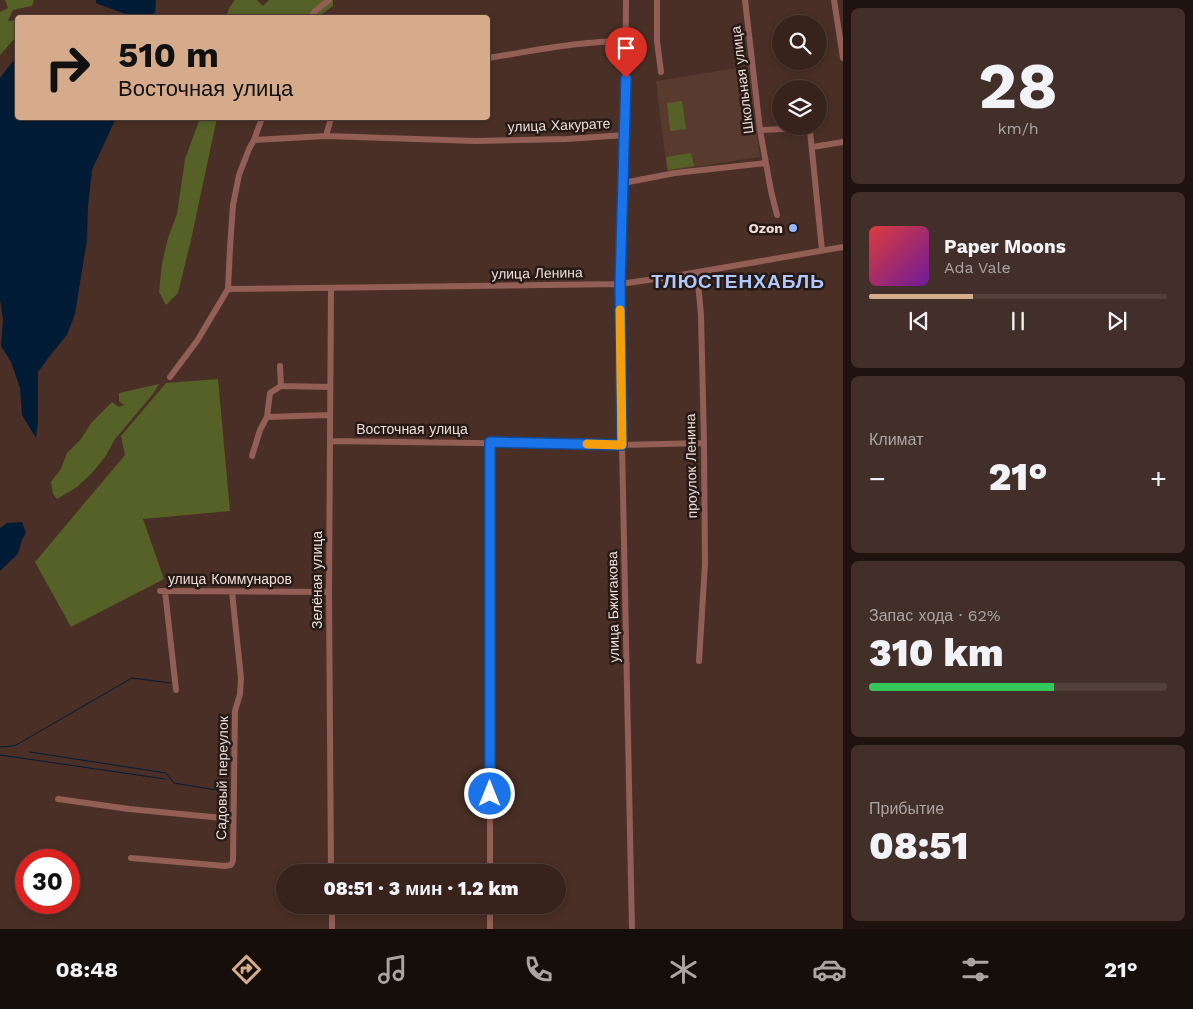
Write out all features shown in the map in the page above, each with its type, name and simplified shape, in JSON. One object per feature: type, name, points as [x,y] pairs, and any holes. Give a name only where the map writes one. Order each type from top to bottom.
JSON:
[{"type":"street","points":[[312,15],[329,0]]},
{"type":"street","name":"улица Бжигакова","points":[[626,0],[625,135],[620,284],[632,929]]},
{"type":"street","points":[[657,0],[657,41],[661,72]]},
{"type":"street","name":"Школьная улица","points":[[745,0],[760,130],[770,191],[777,215]]},
{"type":"street","points":[[834,0],[843,58]]},
{"type":"street","points":[[490,58],[583,43],[626,41]]},
{"type":"street","points":[[170,377],[197,340],[228,289],[233,205],[239,175],[261,120]]},
{"type":"street","points":[[326,136],[330,120]]},
{"type":"street","points":[[760,130],[806,128],[810,131],[822,250]]},
{"type":"street","name":"улица Хакурате","points":[[254,140],[326,136],[476,141],[625,135]]},
{"type":"street","points":[[813,147],[843,142]]},
{"type":"street","points":[[623,183],[675,173],[766,163]]},
{"type":"street","name":"улица Ленина","points":[[228,289],[620,284],[843,247]]},
{"type":"street","name":"проулок Ленина","points":[[697,272],[701,315],[705,564],[699,660]]},
{"type":"street","name":"Зелёная улица","points":[[330,288],[331,864]]},
{"type":"street","points":[[280,366],[280,386]]},
{"type":"street","points":[[252,456],[260,430],[267,417],[270,393],[280,386],[330,387]]},
{"type":"street","points":[[267,417],[329,415]]},
{"type":"street","name":"Восточная улица","points":[[330,441],[622,445],[704,443]]},
{"type":"street","points":[[490,442],[490,864]]},
{"type":"street","name":"улица Коммунаров","points":[[176,690],[163,591],[329,592]]},
{"type":"street","name":"Садовый переулок","points":[[131,858],[225,866],[230,865],[233,861],[235,711],[240,694],[241,678],[232,592]]},
{"type":"street","points":[[58,799],[129,809],[233,819]]},
{"type":"street","points":[[332,914],[332,929]]},
{"type":"street","points":[[490,914],[490,929]]},
{"type":"shaded area","points":[[749,66],[760,157],[667,171],[656,81]]},
{"type":"green space","points":[[5,0],[34,0],[32,6],[13,10],[8,21],[15,20],[15,38],[0,55],[0,12],[8,8]]},
{"type":"green space","points":[[235,0],[257,0],[263,6],[269,0],[333,0],[333,6],[321,15],[227,15]]},
{"type":"green space","points":[[682,101],[686,129],[670,131],[667,103]]},
{"type":"green space","points":[[199,120],[217,120],[178,293],[166,305],[159,292],[162,264],[168,238],[177,214],[185,159]]},
{"type":"green space","points":[[691,153],[694,166],[668,170],[666,157]]},
{"type":"green space","points":[[218,379],[230,511],[143,519],[164,579],[71,627],[35,562],[125,455],[121,436],[166,383]]},
{"type":"green space","points":[[159,384],[153,394],[115,439],[105,457],[92,473],[77,487],[57,499],[53,494],[51,482],[61,469],[67,453],[81,439],[91,423],[112,402],[119,407],[124,405],[119,401],[119,393]]},
{"type":"water","points":[[96,0],[156,0],[155,13],[152,15],[130,15],[96,3]]},
{"type":"water","points":[[15,57],[15,120],[115,120],[92,170],[87,240],[75,314],[67,335],[38,372],[36,438],[22,415],[20,388],[11,362],[1,346],[3,319],[0,300],[0,78]]},
{"type":"water","points":[[22,522],[26,533],[18,554],[0,571],[0,528],[7,523]]},
{"type":"waterway","points":[[0,747],[16,745],[132,678],[171,683]]},
{"type":"waterway","points":[[30,752],[166,773],[174,783],[228,792]]},
{"type":"waterway","points":[[0,755],[165,779]]},
{"type":"slow traffic","points":[[587,444],[622,445],[620,310]]},
{"type":"place","name":"Ozon","points":[[793,228]]},
{"type":"district","name":"ТЛЮСТЕНХАБЛЬ","points":[[738,281]]},
{"type":"route","points":[[490,794],[490,442],[622,445],[620,284],[626,78]]}]
